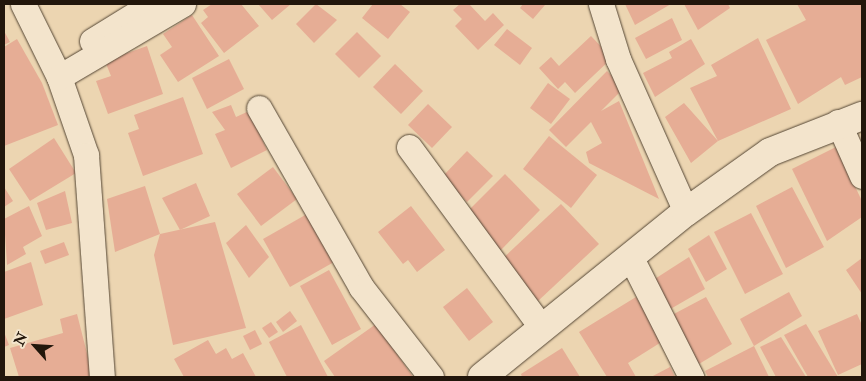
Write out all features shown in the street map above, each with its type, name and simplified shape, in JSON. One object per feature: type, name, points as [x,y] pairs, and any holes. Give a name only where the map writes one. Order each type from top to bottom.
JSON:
[{"type":"street","points":[[23,4],[56,70],[86,155],[102,377]]},
{"type":"street","points":[[56,70],[152,4]]},
{"type":"street","points":[[56,70],[183,4]]},
{"type":"street","points":[[601,4],[618,59],[686,212]]},
{"type":"street","points":[[259,108],[361,287],[431,377]]},
{"type":"street","points":[[482,377],[686,212],[770,152],[850,119],[862,176]]},
{"type":"street","points":[[409,147],[542,328]]},
{"type":"street","points":[[630,256],[691,377]]},
{"type":"building","points":[[212,4],[241,4],[259,26],[224,53],[201,23],[208,17],[203,10]]},
{"type":"building","points":[[258,4],[291,4],[272,20]]},
{"type":"building","points":[[316,4],[337,20],[314,43],[296,24]]},
{"type":"building","points":[[373,4],[400,4],[410,12],[388,39],[362,18]]},
{"type":"building","points":[[460,4],[469,4],[485,21],[493,13],[504,25],[478,50],[455,26],[462,19],[453,10]]},
{"type":"building","points":[[523,4],[545,5],[533,19],[520,8]]},
{"type":"building","points":[[625,4],[671,4],[635,25]]},
{"type":"building","points":[[684,4],[728,4],[730,8],[698,30]]},
{"type":"building","points":[[797,4],[862,4],[862,77],[845,85],[841,77],[798,104],[766,40],[806,20]]},
{"type":"building","points":[[192,15],[219,56],[178,82],[160,55],[172,47],[163,34]]},
{"type":"building","points":[[672,18],[682,40],[646,59],[635,38]]},
{"type":"building","points":[[507,29],[532,48],[520,65],[494,45]]},
{"type":"building","points":[[4,31],[10,42],[4,45]]},
{"type":"building","points":[[357,32],[381,56],[359,78],[335,54]]},
{"type":"building","points":[[591,36],[612,58],[575,93],[565,82],[558,89],[539,68],[551,57],[559,66]]},
{"type":"building","points":[[758,38],[791,109],[718,141],[690,88],[717,76],[711,65]]},
{"type":"building","points":[[17,39],[42,83],[58,125],[4,146],[4,47]]},
{"type":"building","points":[[691,39],[705,64],[655,97],[643,73],[672,58],[669,52]]},
{"type":"building","points":[[147,46],[163,94],[108,114],[96,81],[111,76],[105,61]]},
{"type":"building","points":[[229,59],[244,89],[207,109],[192,78]]},
{"type":"building","points":[[395,64],[423,91],[401,114],[373,87]]},
{"type":"building","points":[[607,71],[624,88],[601,111],[619,101],[659,199],[589,163],[586,152],[602,143],[591,122],[566,147],[549,130]]},
{"type":"building","points":[[548,83],[570,99],[551,124],[530,108]]},
{"type":"building","points":[[183,97],[203,154],[143,176],[128,133],[139,129],[134,115]]},
{"type":"building","points":[[684,103],[718,141],[691,163],[665,117]]},
{"type":"building","points":[[428,104],[452,127],[432,148],[408,125]]},
{"type":"building","points":[[231,105],[236,117],[249,111],[267,150],[231,168],[215,134],[225,130],[212,112]]},
{"type":"building","points":[[549,136],[597,175],[571,208],[523,169]]},
{"type":"building","points":[[54,138],[76,173],[30,201],[9,169]]},
{"type":"building","points":[[836,147],[862,201],[862,217],[827,241],[792,169]]},
{"type":"building","points":[[467,151],[493,176],[467,202],[442,177]]},
{"type":"building","points":[[273,167],[297,199],[261,226],[237,194]]},
{"type":"building","points":[[505,174],[540,210],[498,253],[463,216]]},
{"type":"building","points":[[196,183],[210,216],[180,230],[162,198]]},
{"type":"building","points":[[145,186],[160,234],[115,252],[107,199]]},
{"type":"building","points":[[4,187],[13,201],[4,207]]},
{"type":"building","points":[[792,187],[824,247],[786,268],[756,206]]},
{"type":"building","points":[[65,191],[72,223],[46,230],[37,203]]},
{"type":"building","points":[[561,204],[599,244],[538,301],[500,261]]},
{"type":"building","points":[[29,206],[42,236],[23,247],[26,254],[7,265],[4,219]]},
{"type":"building","points":[[411,206],[445,250],[417,272],[408,260],[403,264],[378,232]]},
{"type":"building","points":[[751,213],[783,274],[745,294],[714,232]]},
{"type":"building","points":[[307,214],[334,262],[290,287],[263,239]]},
{"type":"building","points":[[215,222],[246,328],[173,345],[154,255],[160,234]]},
{"type":"building","points":[[246,225],[269,257],[249,278],[226,243]]},
{"type":"building","points":[[709,235],[727,269],[706,282],[688,249]]},
{"type":"building","points":[[64,242],[69,255],[45,264],[40,251]]},
{"type":"building","points":[[689,257],[705,289],[667,311],[650,282]]},
{"type":"building","points":[[862,258],[862,294],[846,270]]},
{"type":"building","points":[[31,262],[43,305],[4,319],[4,272]]},
{"type":"building","points":[[329,270],[361,329],[332,345],[300,286]]},
{"type":"building","points":[[467,288],[493,322],[469,341],[443,307]]},
{"type":"building","points":[[789,292],[802,316],[754,346],[740,319]]},
{"type":"building","points":[[636,297],[663,341],[628,363],[636,377],[607,377],[579,332]]},
{"type":"building","points":[[706,297],[732,344],[699,364],[670,316]]},
{"type":"building","points":[[290,311],[297,321],[283,332],[276,322]]},
{"type":"building","points":[[77,314],[93,377],[19,377],[10,348],[63,333],[60,319]]},
{"type":"building","points":[[857,314],[862,325],[862,364],[838,375],[818,331]]},
{"type":"building","points":[[271,322],[278,332],[269,338],[262,328]]},
{"type":"building","points":[[376,324],[413,377],[335,377],[324,361]]},
{"type":"building","points":[[806,324],[838,377],[808,377],[784,335]]},
{"type":"building","points":[[301,325],[328,377],[287,377],[269,342]]},
{"type":"building","points":[[255,330],[262,344],[250,350],[243,336]]},
{"type":"building","points":[[4,332],[9,345],[4,347]]},
{"type":"building","points":[[781,337],[806,377],[776,377],[760,347]]},
{"type":"building","points":[[208,340],[216,354],[226,348],[232,359],[243,353],[256,377],[184,377],[174,359]]},
{"type":"building","points":[[754,346],[769,377],[708,377],[705,371]]},
{"type":"building","points":[[562,348],[580,377],[522,377],[521,374]]},
{"type":"building","points":[[670,367],[675,377],[651,377]]}]
